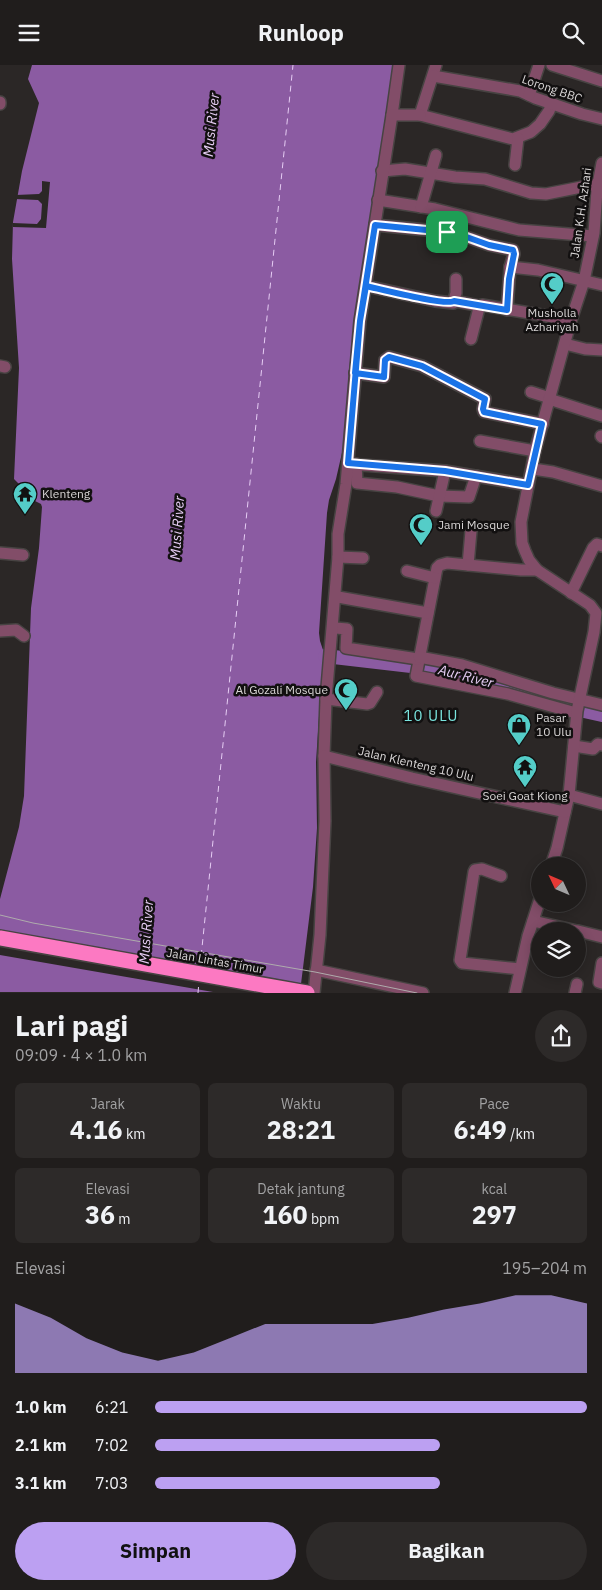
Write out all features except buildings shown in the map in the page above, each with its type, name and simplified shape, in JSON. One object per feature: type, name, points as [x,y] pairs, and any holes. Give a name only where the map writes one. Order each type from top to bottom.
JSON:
[{"type":"highway","name":"Jalan Lintas Timur","points":[[0,938],[307,993]]},
{"type":"highway","name":"Jalan Lintas Timur","points":[[0,946],[260,993]]},
{"type":"street","points":[[314,993],[320,935],[325,821],[324,757],[326,699],[332,647],[338,534],[352,464],[355,373],[360,321],[398,65]]},
{"type":"street","points":[[529,95],[539,65]]},
{"type":"street","points":[[552,65],[602,81]]},
{"type":"street","points":[[420,115],[435,70]]},
{"type":"street","name":"Lorong BBC","points":[[435,70],[520,91],[582,114],[602,119]]},
{"type":"street","points":[[392,115],[420,115],[513,139],[530,132],[540,124],[552,103]]},
{"type":"street","points":[[514,165],[518,138]]},
{"type":"street","points":[[421,207],[436,155]]},
{"type":"street","name":"Jalan K.H. Azhari","points":[[554,857],[568,795],[578,707],[599,613],[537,570],[529,560],[522,543],[521,522],[542,424],[556,381],[571,320],[596,235],[602,163]]},
{"type":"street","points":[[407,164],[432,171],[485,179],[531,193],[546,194],[600,183]]},
{"type":"street","points":[[382,171],[405,169],[453,171]]},
{"type":"street","points":[[378,200],[421,207],[519,230],[596,235]]},
{"type":"street","points":[[375,225],[447,232],[514,251],[510,267],[507,310]]},
{"type":"street","points":[[510,267],[602,285]]},
{"type":"street","points":[[454,301],[456,279]]},
{"type":"street","points":[[366,286],[436,301],[451,303],[454,301],[571,320]]},
{"type":"street","points":[[471,339],[480,306]]},
{"type":"street","points":[[565,344],[585,349],[602,350]]},
{"type":"street","points":[[355,373],[385,377],[387,358],[408,362],[422,366],[485,399],[484,412],[542,424]]},
{"type":"street","points":[[531,393],[602,416]]},
{"type":"street","points":[[480,441],[536,451]]},
{"type":"street","points":[[352,464],[445,471],[528,485]]},
{"type":"street","points":[[352,464],[357,483],[469,497],[476,476]]},
{"type":"street","points":[[533,469],[562,474],[602,486]]},
{"type":"street","points":[[436,511],[445,471]]},
{"type":"street","points":[[468,565],[471,531]]},
{"type":"street","points":[[571,593],[593,548],[597,544],[602,546]]},
{"type":"street","points":[[0,553],[23,555]]},
{"type":"street","points":[[338,557],[363,558]]},
{"type":"street","points":[[537,570],[521,571],[447,563],[440,565],[437,568],[418,662],[417,677],[497,683],[578,707]]},
{"type":"street","points":[[407,571],[435,578]]},
{"type":"street","points":[[338,597],[428,613]]},
{"type":"street","points":[[336,628],[347,629],[346,648],[418,662],[462,665],[497,683],[578,707],[602,705]]},
{"type":"street","points":[[0,631],[16,630],[24,636]]},
{"type":"street","points":[[326,699],[370,703],[377,692]]},
{"type":"street","points":[[574,746],[592,749],[598,744],[602,745]]},
{"type":"street","name":"Jalan Klenteng 10 Ulu","points":[[324,757],[565,812]]},
{"type":"street","points":[[568,795],[602,804]]},
{"type":"street","points":[[501,876],[482,869],[475,870],[474,872],[460,960],[462,963],[520,969]]},
{"type":"street","points":[[515,993],[536,913]]},
{"type":"street","points":[[533,921],[537,922]]},
{"type":"street","points":[[586,933],[602,937]]},
{"type":"street","points":[[602,963],[599,982],[602,983]]},
{"type":"street","points":[[316,970],[423,993]]},
{"type":"water","name":"Musi River","points":[[32,65],[393,65],[350,361],[344,444],[327,513],[319,633],[326,662],[320,701],[316,762],[317,828],[313,887],[300,992],[0,992],[0,899],[19,827],[24,796],[31,608],[42,507],[41,504],[33,500],[31,485],[25,482],[20,485],[14,479],[19,368],[12,259],[13,222],[22,171],[39,103],[28,79]]},
{"type":"pier","points":[[42,181],[50,182],[46,228],[13,227],[13,223],[37,224],[41,219],[42,204],[38,200],[15,199],[16,195],[39,194],[42,191]]},
{"type":"pier","points":[[0,930],[304,984],[303,993],[213,992],[0,955]]},
{"type":"waterway","name":"Aur River","points":[[325,656],[437,669],[479,677],[529,696]]},
{"type":"waterway","name":"Aur River","points":[[566,707],[602,715]]},
{"type":"ferry route","points":[[200,967],[293,65]]},
{"type":"ferry route","points":[[198,993],[199,981]]},
{"type":"tram line","points":[[0,915],[33,923],[315,972],[417,993]]},
{"type":"place","name":"Musholla Azhariyah","points":[[552,305]]},
{"type":"place","name":"Klenteng","points":[[25,515]]},
{"type":"place","name":"Jami Mosque","points":[[421,546]]},
{"type":"place","name":"Al Gozali Mosque","points":[[346,711]]},
{"type":"place","name":"Pasar 10 Ulu","points":[[519,746]]},
{"type":"place","name":"Soei Goat Kiong","points":[[525,788]]},
{"type":"district","name":"10 ULU","points":[[431,716]]},
{"type":"route","points":[[447,232],[375,225],[360,321],[353,392],[348,463],[445,471],[528,485],[542,424],[484,412],[485,399],[422,366],[389,357],[385,360],[385,377],[355,373],[360,321],[366,286],[436,301],[451,303],[454,301],[507,310],[510,267],[514,251],[447,232]]}]
